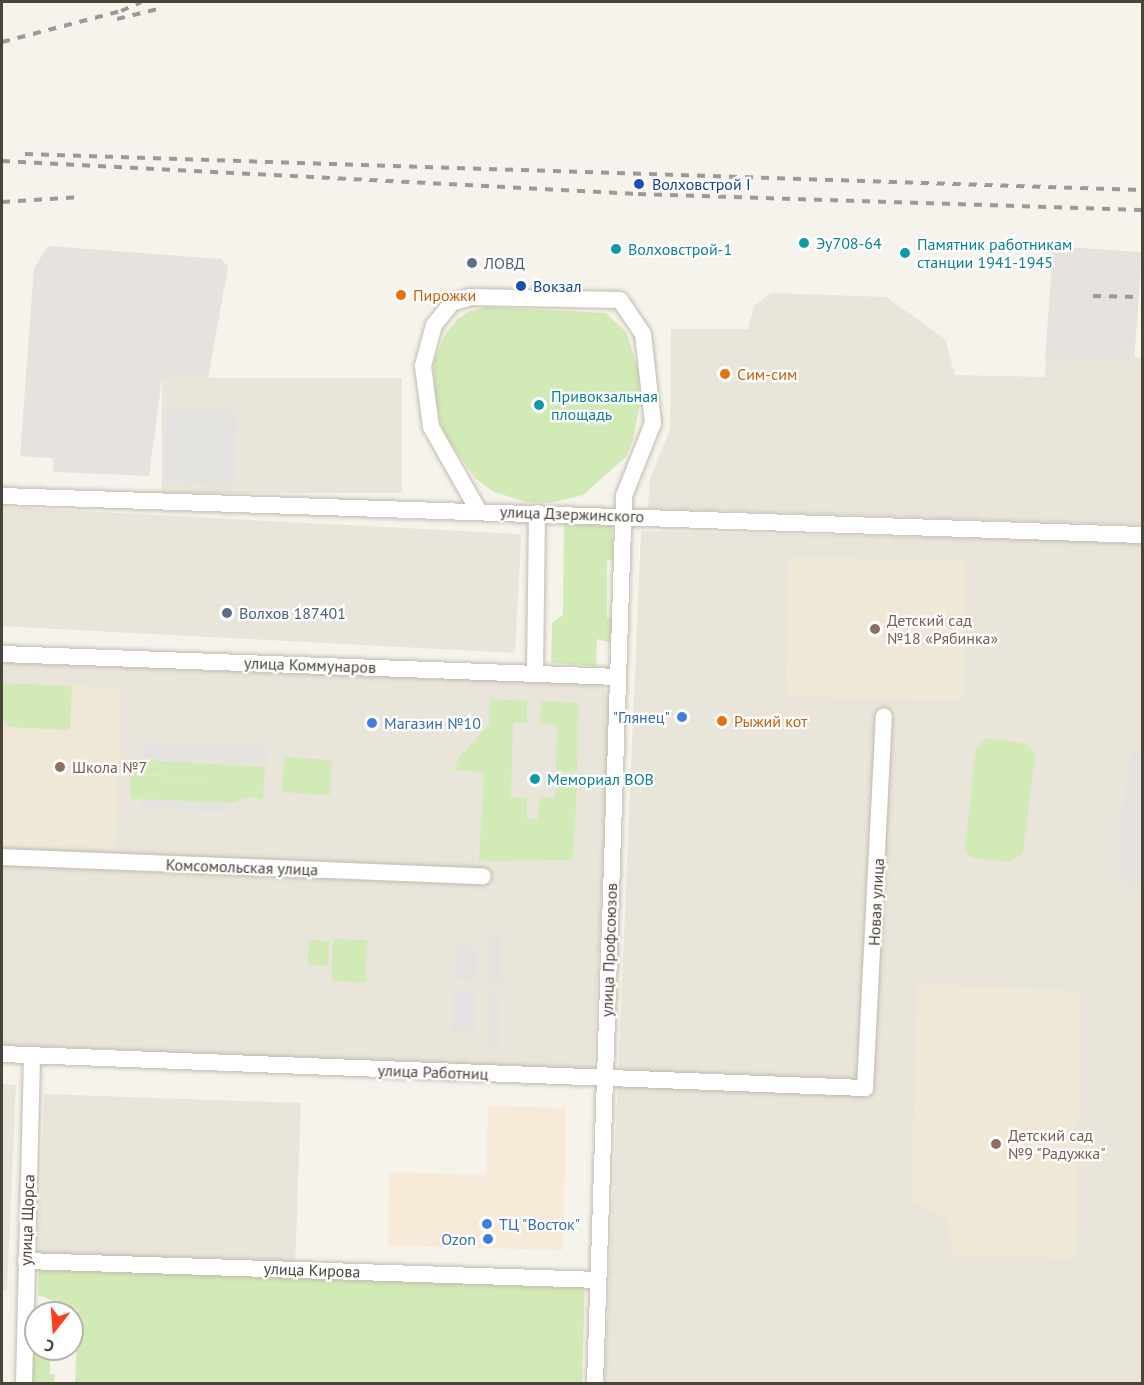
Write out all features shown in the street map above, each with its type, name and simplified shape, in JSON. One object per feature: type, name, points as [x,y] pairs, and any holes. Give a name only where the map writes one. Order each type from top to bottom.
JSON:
[{"type":"street","points":[[478,510],[431,427],[423,366],[434,325],[460,298],[620,300],[644,334],[653,423],[624,496],[623,517]]},
{"type":"street","name":"улица Дзержинского","points":[[2,496],[478,510],[1143,535]]},
{"type":"street","points":[[535,674],[537,513]]},
{"type":"street","name":"улица Профсоюзов","points":[[595,1383],[623,517]]},
{"type":"street","name":"улица Коммунаров","points":[[2,654],[618,677]]},
{"type":"street","name":"Новая улица","points":[[865,1088],[884,716]]},
{"type":"street","name":"Комсомольская улица","points":[[2,857],[483,876]]},
{"type":"street","name":"улица Работниц","points":[[2,1054],[865,1088]]},
{"type":"street","name":"улица Щорса","points":[[24,1383],[32,1056]]},
{"type":"street","name":"улица Кирова","points":[[26,1261],[598,1280]]},
{"type":"shaded area","points":[[48,246],[221,259],[228,267],[208,378],[162,378],[149,476],[54,472],[53,458],[20,456],[34,268]]},
{"type":"shaded area","points":[[1053,246],[1142,252],[1134,363],[1045,357]]},
{"type":"shaded area","points":[[771,293],[886,297],[945,339],[955,375],[1045,377],[1046,357],[1142,357],[1142,525],[648,508],[650,478],[670,430],[671,329],[748,329],[754,306]]},
{"type":"shaded area","points":[[162,378],[402,378],[402,493],[162,493]]},
{"type":"shaded area","points":[[166,409],[237,411],[234,485],[163,483]]},
{"type":"shaded area","points":[[2,507],[521,534],[515,653],[2,626]]},
{"type":"shaded area","points":[[641,531],[1142,542],[1142,752],[1130,752],[1119,822],[1117,878],[1142,892],[1142,1383],[605,1384]]},
{"type":"shaded area","name":"Детский сад №18 «Рябинка»","points":[[788,557],[966,560],[964,700],[786,697]]},
{"type":"shaded area","points":[[2,663],[593,683],[604,688],[611,701],[593,1071],[2,1045]]},
{"type":"shaded area","name":"Школа №7","points":[[2,683],[121,687],[115,850],[2,846]]},
{"type":"shaded area","points":[[143,741],[268,748],[267,766],[142,759]]},
{"type":"shaded area","points":[[1130,752],[1142,752],[1142,892],[1117,879],[1119,822]]},
{"type":"shaded area","points":[[141,799],[230,803],[229,812],[141,810]]},
{"type":"shaded area","points":[[490,933],[501,933],[501,983],[490,983]]},
{"type":"shaded area","points":[[455,946],[478,947],[477,981],[454,980]]},
{"type":"shaded area","name":"Детский cад №9 \"Радужка\"","points":[[918,984],[1081,991],[1076,1258],[952,1257],[948,1219],[911,1200]]},
{"type":"shaded area","points":[[453,992],[476,993],[475,1033],[452,1032]]},
{"type":"shaded area","points":[[488,994],[499,994],[499,1049],[488,1049]]},
{"type":"shaded area","points":[[2,1084],[16,1085],[7,1290],[2,1290]]},
{"type":"shaded area","points":[[44,1094],[301,1103],[295,1267],[38,1258]]},
{"type":"shaded area","points":[[488,1106],[566,1108],[563,1250],[388,1246],[389,1172],[486,1175]]},
{"type":"green space","points":[[488,307],[606,313],[627,333],[639,373],[640,404],[633,440],[626,457],[583,495],[550,503],[525,502],[492,491],[475,478],[443,432],[435,396],[434,361],[445,335],[457,319],[470,311]]},
{"type":"green space","points":[[564,524],[612,526],[613,559],[607,561],[607,618],[615,619],[612,643],[597,639],[596,666],[551,663],[552,623],[563,615]]},
{"type":"green space","points":[[2,683],[72,686],[70,730],[9,727],[2,719]]},
{"type":"green space","points":[[490,699],[527,701],[527,723],[513,723],[511,797],[527,798],[527,819],[538,819],[539,797],[555,798],[555,783],[577,784],[573,860],[479,861],[484,772],[454,770],[459,757],[489,725]]},
{"type":"green space","points":[[541,701],[578,703],[577,772],[556,771],[557,725],[540,724]]},
{"type":"green space","points":[[986,738],[1026,744],[1035,754],[1023,853],[1010,862],[974,858],[968,855],[965,848],[976,748]]},
{"type":"green space","points":[[284,757],[332,760],[329,795],[282,792]]},
{"type":"green space","points":[[129,759],[265,767],[263,799],[249,797],[230,803],[130,799],[130,775],[230,779],[129,774]]},
{"type":"green space","points":[[333,939],[367,940],[366,982],[332,981]]},
{"type":"green space","points":[[309,940],[329,941],[328,966],[308,965]]},
{"type":"green space","points":[[39,1265],[585,1281],[582,1383],[75,1383],[76,1361],[84,1361],[84,1301],[54,1301],[38,1295]]},
{"type":"green space","points":[[31,1361],[50,1361],[50,1374],[55,1374],[54,1383],[31,1384]]},
{"type":"railway","points":[[2,42],[121,11],[141,2]]},
{"type":"railway","points":[[117,19],[158,9]]},
{"type":"railway","points":[[25,154],[1142,190]]},
{"type":"railway","points":[[2,161],[638,194],[1142,210]]},
{"type":"railway","points":[[2,202],[81,197]]},
{"type":"railway","points":[[1093,296],[1142,297]]},
{"type":"place","name":"Волховстрой I","points":[[639,184]]},
{"type":"place","name":"Эу708-64","points":[[804,243]]},
{"type":"place","name":"Волховстрой-1","points":[[616,249]]},
{"type":"place","name":"Памятник работникам станции 1941-1945","points":[[905,253]]},
{"type":"place","name":"ЛОВД","points":[[472,263]]},
{"type":"place","name":"Вокзал","points":[[521,286]]},
{"type":"place","name":"Пирожки","points":[[401,295]]},
{"type":"place","name":"Сим-сим","points":[[725,374]]},
{"type":"place","name":"Привокзальная площадь","points":[[539,405]]},
{"type":"place","name":"Волхов 187401","points":[[227,613]]},
{"type":"place","name":"Детский сад №18 «Рябинка»","points":[[875,629]]},
{"type":"place","name":"\"Глянец\"","points":[[682,717]]},
{"type":"place","name":"Рыжий кот","points":[[722,721]]},
{"type":"place","name":"Магазин №10","points":[[372,723]]},
{"type":"place","name":"Школа №7","points":[[60,767]]},
{"type":"place","name":"Мемориал ВОВ","points":[[535,779]]},
{"type":"place","name":"Детский cад №9 \"Радужка\"","points":[[996,1144]]},
{"type":"place","name":"ТЦ \"Восток\"","points":[[487,1224]]},
{"type":"place","name":"Ozon","points":[[488,1239]]}]
